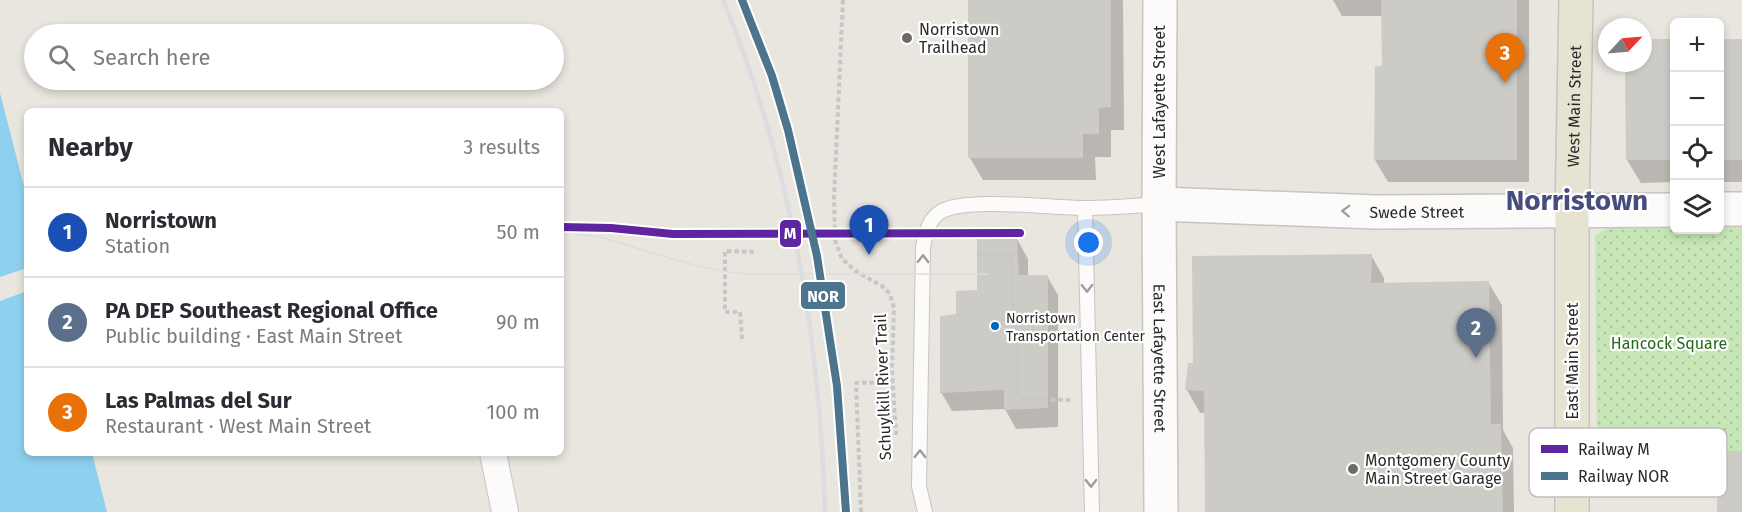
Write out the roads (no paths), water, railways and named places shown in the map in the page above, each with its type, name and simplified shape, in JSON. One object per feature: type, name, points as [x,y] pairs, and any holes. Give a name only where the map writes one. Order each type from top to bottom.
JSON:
[{"type":"main road","name":"West Main Street","points":[[1572,211],[1576,0]]},
{"type":"main road","name":"East Main Street","points":[[1572,211],[1572,428]]},
{"type":"street","name":"West Lafayette Street","points":[[1159,204],[1160,0]]},
{"type":"street","name":"Swede Street","points":[[1159,204],[1376,212],[1670,210]]},
{"type":"street","name":"East Lafayette Street","points":[[1159,204],[1161,512]]},
{"type":"street","points":[[1724,209],[1742,209]]},
{"type":"street","points":[[494,456],[505,512]]},
{"type":"lane","points":[[925,512],[919,486],[923,247],[928,225],[940,212],[957,206],[978,204],[1085,208],[1159,204]]},
{"type":"lane","points":[[1085,208],[1092,512]]},
{"type":"water","points":[[0,93],[24,186],[24,456],[93,456],[107,512],[0,512]]},
{"type":"tram line","points":[[564,231],[596,236],[693,264],[746,274],[987,274]]},
{"type":"railway","points":[[723,0],[766,124],[797,252],[816,382],[825,512]]},
{"type":"rail line","name":"NOR","points":[[742,0],[772,76],[788,130],[817,256],[837,386],[846,512]]},
{"type":"rail line","name":"M","points":[[564,227],[611,228],[673,234],[1020,233]]},
{"type":"place","name":"Norristown Trailhead","points":[[907,38]]},
{"type":"place","name":"Las Palmas del Sur","points":[[1505,83]]},
{"type":"place","name":"Norristown","points":[[869,255]]},
{"type":"place","name":"Norristown Transportation Center","points":[[995,326]]},
{"type":"place","name":"PA DEP Southeast Regional Office","points":[[1476,358]]},
{"type":"place","name":"Montgomery County Main Street Garage","points":[[1353,469]]},
{"type":"district","name":"Norristown","points":[[1577,200]]},
{"type":"park label","name":"Hancock Square","points":[[1669,343]]}]
